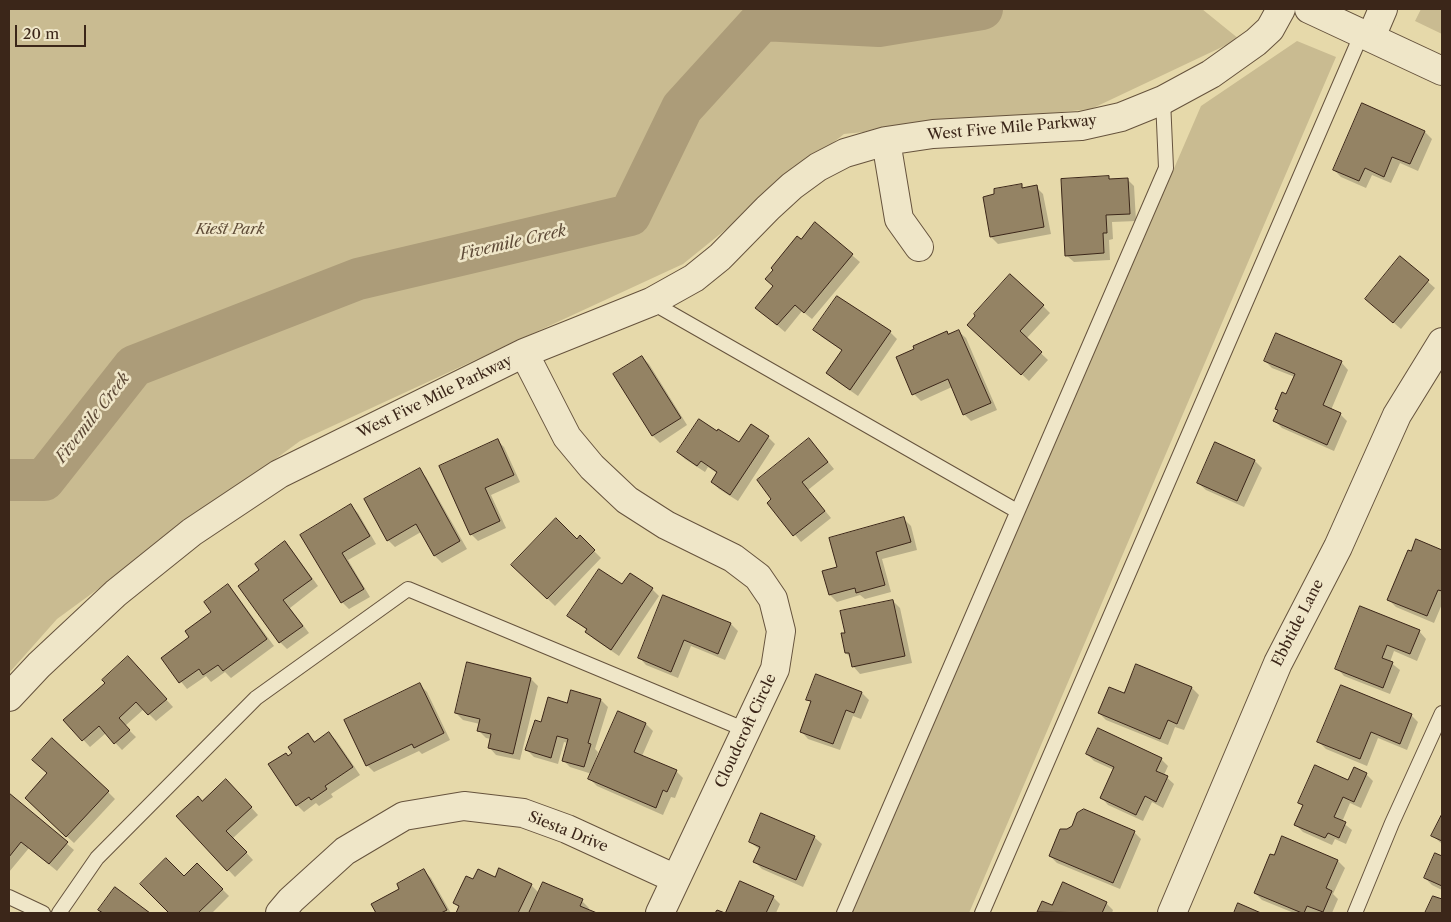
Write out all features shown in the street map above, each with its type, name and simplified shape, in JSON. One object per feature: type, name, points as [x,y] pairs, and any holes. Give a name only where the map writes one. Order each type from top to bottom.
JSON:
[{"type":"street","name":"West Five Mile Parkway","points":[[9,698],[39,665],[116,593],[192,532],[279,474],[524,353],[651,302],[694,278],[714,262],[792,186],[818,167],[845,153],[886,141],[933,134],[1081,126],[1121,117],[1163,100],[1211,74],[1256,42],[1270,29],[1281,9]]},
{"type":"street","points":[[1309,9],[1442,71]]},
{"type":"street","points":[[1366,35],[1383,9]]},
{"type":"street","points":[[886,141],[899,218],[919,246]]},
{"type":"street","name":"Ebbtide Lane","points":[[1172,913],[1278,662],[1338,546],[1397,415],[1442,342]]},
{"type":"street","name":"Cloudcroft Circle","points":[[524,353],[566,437],[592,466],[627,500],[666,526],[733,558],[758,578],[773,599],[780,631],[775,669],[660,913]]},
{"type":"street","name":"Siesta Drive","points":[[280,913],[291,900],[345,851],[404,816],[464,806],[523,813],[566,829],[676,878]]},
{"type":"lane","points":[[982,913],[1366,35]]},
{"type":"lane","points":[[844,913],[1016,511],[1166,168],[1163,100]]},
{"type":"lane","points":[[651,302],[1016,511]]},
{"type":"lane","points":[[59,913],[97,858],[256,698],[408,589],[746,730]]},
{"type":"lane","points":[[1354,913],[1442,713]]},
{"type":"lane","points":[[9,897],[43,913]]},
{"type":"green space","name":"Kiest Park","points":[[9,9],[1202,9],[1239,39],[1091,109],[844,134],[683,264],[300,441],[57,619],[9,673]]},
{"type":"green space","points":[[1421,9],[1442,9],[1442,34],[1415,21]]},
{"type":"green space","points":[[1297,41],[1336,57],[969,913],[852,913],[1201,106]]},
{"type":"building","points":[[1362,103],[1425,131],[1410,164],[1392,157],[1384,177],[1365,168],[1359,181],[1333,170]]},
{"type":"building","points":[[1109,176],[1109,179],[1128,178],[1130,214],[1106,215],[1107,233],[1103,233],[1104,253],[1065,256],[1061,179]]},
{"type":"building","points":[[1022,184],[1022,188],[1037,185],[1044,227],[990,237],[983,197],[994,194],[994,189]]},
{"type":"building","points":[[815,222],[853,254],[804,313],[795,305],[777,325],[755,308],[773,286],[765,279],[773,270],[771,268],[797,236],[801,239]]},
{"type":"building","points":[[1400,256],[1429,280],[1393,323],[1365,299]]},
{"type":"building","points":[[1010,274],[1044,305],[1020,331],[1042,352],[1021,375],[967,325],[975,316],[974,314]]},
{"type":"building","points":[[837,296],[891,331],[850,390],[826,373],[842,350],[813,330]]},
{"type":"building","points":[[959,330],[991,403],[963,415],[948,379],[912,395],[896,357],[914,349],[913,346],[947,331],[948,334]]},
{"type":"building","points":[[1276,333],[1342,361],[1323,405],[1341,413],[1327,445],[1273,421],[1278,410],[1275,409],[1282,392],[1286,394],[1295,374],[1264,361]]},
{"type":"building","points":[[642,356],[681,418],[652,436],[613,374]]},
{"type":"building","points":[[699,419],[739,442],[751,424],[769,436],[730,495],[711,482],[717,472],[701,461],[697,466],[677,452]]},
{"type":"building","points":[[809,438],[828,462],[802,482],[825,511],[793,536],[767,503],[771,499],[757,480]]},
{"type":"building","points":[[498,439],[514,475],[485,488],[500,521],[470,535],[439,466]]},
{"type":"building","points":[[1215,442],[1255,460],[1237,501],[1197,483]]},
{"type":"building","points":[[420,468],[460,541],[434,556],[416,524],[387,541],[364,499]]},
{"type":"building","points":[[351,504],[370,536],[342,553],[364,589],[341,603],[300,535]]},
{"type":"building","points":[[904,517],[911,542],[876,552],[885,585],[856,593],[855,588],[829,595],[822,571],[837,567],[829,538]]},
{"type":"building","points":[[556,518],[577,539],[580,535],[595,550],[547,599],[511,565]]},
{"type":"building","points":[[1416,539],[1442,550],[1442,591],[1438,590],[1427,616],[1387,600],[1408,550],[1411,551]]},
{"type":"building","points":[[285,541],[312,579],[283,600],[303,626],[279,643],[238,586],[259,570],[255,564]]},
{"type":"building","points":[[599,569],[622,584],[630,573],[653,588],[611,650],[585,632],[587,629],[567,616]]},
{"type":"building","points":[[228,584],[267,639],[223,671],[218,665],[203,675],[199,669],[179,683],[161,658],[189,637],[185,631],[211,612],[204,602]]},
{"type":"building","points":[[663,595],[731,623],[718,654],[684,640],[671,672],[638,658]]},
{"type":"building","points":[[893,600],[905,656],[852,667],[849,653],[845,653],[841,633],[845,633],[840,611]]},
{"type":"building","points":[[1360,606],[1420,630],[1410,654],[1387,645],[1382,658],[1393,662],[1383,688],[1335,669]]},
{"type":"building","points":[[128,656],[167,699],[148,715],[136,702],[119,718],[130,730],[114,744],[99,726],[82,741],[63,720],[105,683],[102,680]]},
{"type":"building","points":[[467,662],[531,678],[513,754],[488,748],[491,734],[477,731],[480,719],[455,713]]},
{"type":"building","points":[[1136,664],[1192,687],[1177,724],[1168,720],[1160,739],[1098,713],[1109,687],[1124,693]]},
{"type":"building","points":[[816,674],[862,692],[854,713],[846,710],[833,744],[800,732],[811,701],[806,700]]},
{"type":"building","points":[[420,683],[444,733],[414,748],[412,744],[366,766],[344,720]]},
{"type":"building","points":[[1341,685],[1412,714],[1400,744],[1371,732],[1360,759],[1317,742]]},
{"type":"building","points":[[571,690],[601,699],[588,743],[591,744],[584,767],[562,761],[568,739],[557,736],[551,758],[525,750],[535,720],[541,722],[548,697],[567,703]]},
{"type":"building","points":[[618,711],[646,723],[634,752],[677,770],[667,792],[663,790],[656,808],[588,779]]},
{"type":"building","points":[[1098,728],[1162,758],[1156,771],[1168,776],[1156,802],[1145,796],[1136,815],[1100,798],[1114,767],[1086,754]]},
{"type":"building","points":[[329,732],[353,767],[325,786],[327,789],[311,800],[309,797],[296,806],[268,764],[286,753],[288,756],[292,753],[288,747],[308,733],[314,742]]},
{"type":"building","points":[[52,738],[109,791],[66,837],[25,798],[47,773],[32,760]]},
{"type":"building","points":[[1315,765],[1348,780],[1354,767],[1367,773],[1354,802],[1343,797],[1334,817],[1346,822],[1339,838],[1328,833],[1325,838],[1294,825],[1303,805],[1298,803]]},
{"type":"building","points":[[226,779],[252,807],[226,831],[247,852],[227,871],[176,816],[198,796],[202,801]]},
{"type":"building","points":[[9,793],[68,842],[49,864],[21,842],[9,857]]},
{"type":"building","points":[[1084,809],[1135,831],[1113,883],[1049,856],[1060,829],[1067,829],[1072,826],[1077,813]]},
{"type":"building","points":[[761,813],[815,836],[796,880],[753,862],[760,847],[749,842]]},
{"type":"building","points":[[1442,814],[1442,841],[1431,836]]},
{"type":"building","points":[[1282,836],[1338,860],[1326,888],[1332,891],[1323,912],[1307,906],[1304,913],[1302,913],[1254,893],[1270,854],[1274,855]]},
{"type":"building","points":[[1435,853],[1442,856],[1442,886],[1424,878]]},
{"type":"building","points":[[166,858],[184,876],[197,863],[223,889],[198,913],[169,913],[140,884]]},
{"type":"building","points":[[499,868],[532,884],[518,913],[456,913],[459,906],[453,903],[466,876],[473,879],[478,869],[495,877]]},
{"type":"building","points":[[424,869],[447,910],[441,913],[376,913],[371,904],[399,889],[397,884]]},
{"type":"building","points":[[740,881],[774,896],[766,913],[725,913]]},
{"type":"building","points":[[543,882],[583,899],[580,906],[597,913],[529,913]]},
{"type":"building","points":[[1063,882],[1107,902],[1102,913],[1037,912],[1042,901],[1052,905]]},
{"type":"building","points":[[115,887],[150,913],[103,913],[98,910]]},
{"type":"building","points":[[1433,896],[1442,899],[1442,913],[1425,913]]},
{"type":"building","points":[[1238,903],[1261,913],[1234,913]]},
{"type":"waterway","name":"Fivemile Creek","points":[[9,480],[44,480],[134,366],[358,279],[630,215],[682,108],[762,20],[879,26],[982,9]]}]
